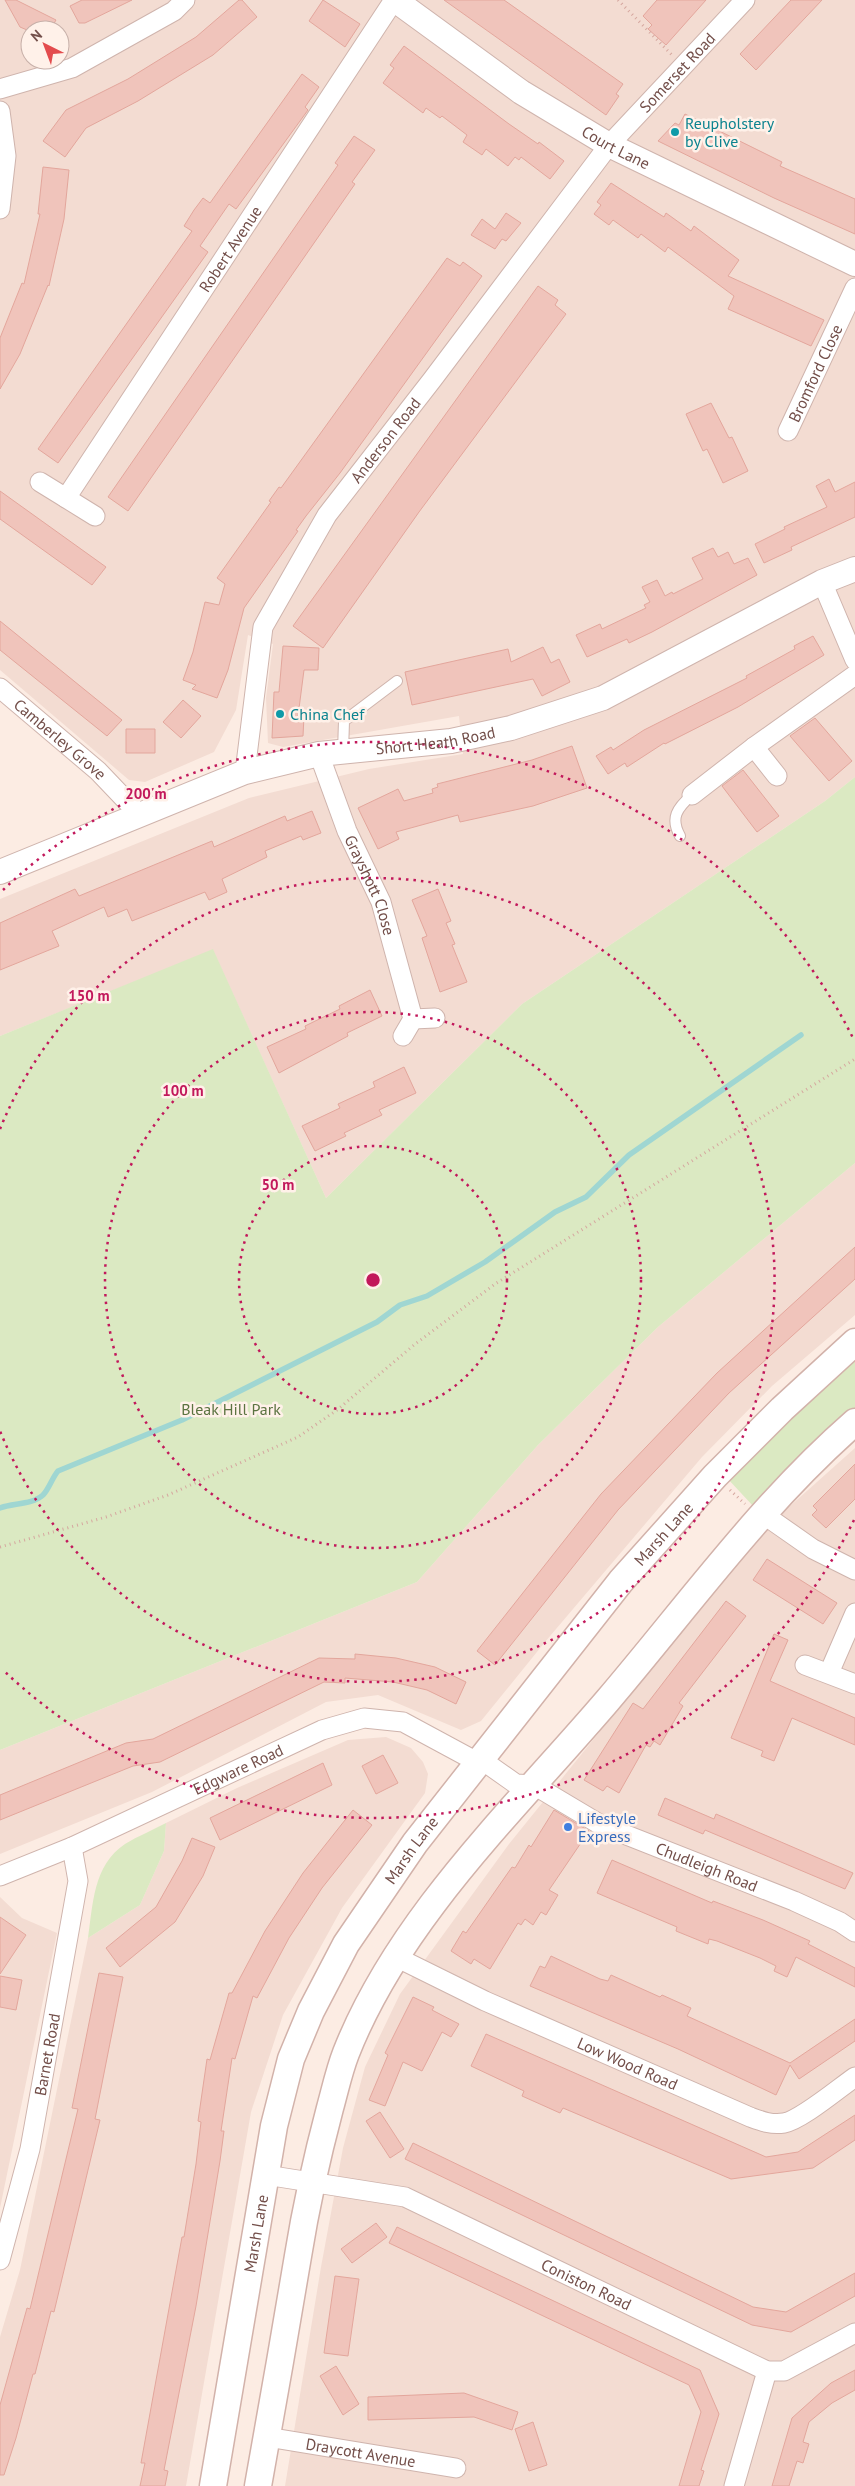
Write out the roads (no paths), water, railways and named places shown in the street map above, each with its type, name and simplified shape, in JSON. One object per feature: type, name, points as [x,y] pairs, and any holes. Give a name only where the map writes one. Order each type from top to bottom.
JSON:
[{"type":"main road","name":"Marsh Lane","points":[[213,2486],[274,2126],[292,2059],[311,2011],[346,1944],[415,1843],[480,1763],[621,1581],[715,1476],[782,1409],[855,1342]]},
{"type":"main road","points":[[258,2486],[311,2182],[345,2056],[366,2009],[396,1957],[466,1864],[763,1514],[826,1447],[855,1422]]},
{"type":"street","points":[[0,90],[72,68],[174,11],[185,0]]},
{"type":"street","name":"Court Lane","points":[[395,0],[521,92],[609,145],[855,264]]},
{"type":"street","name":"Robert Avenue","points":[[66,498],[395,0]]},
{"type":"street","name":"Somerset Road","points":[[609,145],[745,0]]},
{"type":"street","points":[[0,111],[6,156],[0,209]]},
{"type":"street","name":"Anderson Road","points":[[245,772],[263,627],[327,515],[432,380],[609,145]]},
{"type":"street","name":"Bromford Close","points":[[788,431],[855,288]]},
{"type":"street","points":[[40,482],[95,516]]},
{"type":"street","name":"Short Heath Road","points":[[0,872],[245,772],[319,754],[451,741],[511,728],[603,698],[822,582],[855,569]]},
{"type":"street","points":[[822,582],[855,660]]},
{"type":"street","points":[[692,795],[754,747],[855,675]]},
{"type":"street","name":"Camberley Grove","points":[[0,688],[98,771],[140,814]]},
{"type":"street","points":[[754,747],[778,776]]},
{"type":"street","name":"Grayshott Close","points":[[319,754],[347,831],[381,902],[413,1018]]},
{"type":"street","points":[[403,1036],[413,1018],[434,1018]]},
{"type":"street","points":[[763,1514],[814,1549],[855,1570]]},
{"type":"street","points":[[829,1673],[855,1613]]},
{"type":"street","points":[[805,1665],[855,1684]]},
{"type":"street","name":"Edgware Road","points":[[0,1876],[72,1847],[322,1730],[364,1718],[403,1722],[480,1763],[489,1765],[516,1784],[534,1785]]},
{"type":"street","name":"Chudleigh Road","points":[[534,1785],[601,1825],[794,1901],[855,1932]]},
{"type":"street","name":"Barnet Road","points":[[0,2260],[30,2149],[78,1880],[72,1847]]},
{"type":"street","name":"Low Wood Road","points":[[396,1957],[485,2001],[769,2124],[785,2123],[801,2115],[855,2077]]},
{"type":"street","name":"Coniston Road","points":[[266,2175],[405,2197],[767,2370]]},
{"type":"street","points":[[734,2486],[767,2370],[784,2371],[855,2333]]},
{"type":"street","name":"Draycott Avenue","points":[[267,2437],[456,2468]]},
{"type":"lane","points":[[343,752],[344,721],[397,681]]},
{"type":"lane","points":[[680,836],[675,828],[676,812],[692,795]]},
{"type":"waterway","points":[[0,1508],[39,1498],[45,1493],[58,1471],[182,1420],[377,1322],[400,1305],[427,1296],[485,1262],[555,1212],[586,1197],[629,1155],[801,1035]]},
{"type":"place","name":"Reupholstery by Clive","points":[[675,132]]},
{"type":"place","name":"China Chef","points":[[280,714]]},
{"type":"place","name":"Lifestyle Express","points":[[568,1827]]},
{"type":"park label","name":"Bleak Hill Park","points":[[231,1409]]}]
